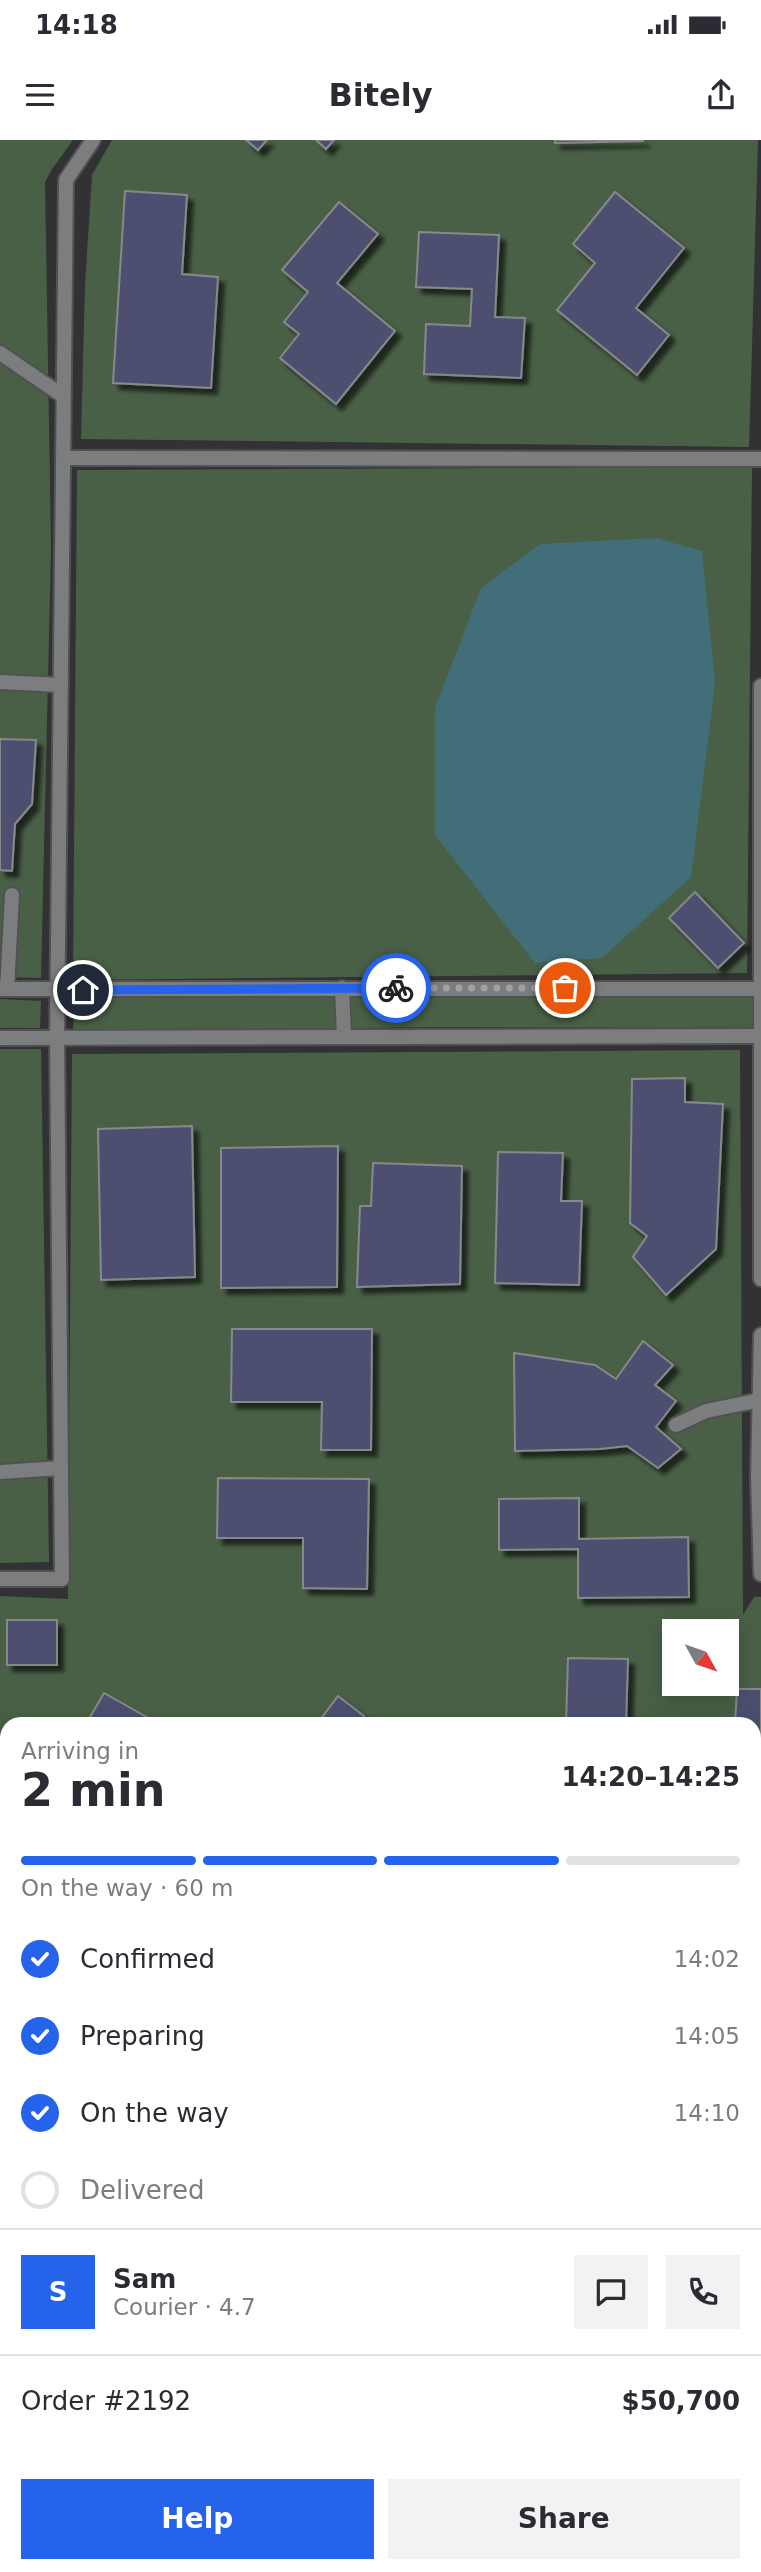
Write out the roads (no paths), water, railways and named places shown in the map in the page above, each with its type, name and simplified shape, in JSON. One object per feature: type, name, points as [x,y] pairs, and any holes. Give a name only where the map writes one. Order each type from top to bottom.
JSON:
[{"type":"street","points":[[0,1578],[62,1579],[57,1038],[66,180],[93,140]]},
{"type":"street","points":[[0,353],[63,396]]},
{"type":"street","points":[[62,458],[761,459]]},
{"type":"street","points":[[0,682],[61,685]]},
{"type":"street","points":[[761,686],[761,1279]]},
{"type":"street","points":[[12,895],[3,989],[760,989]]},
{"type":"street","points":[[342,988],[344,1037]]},
{"type":"street","points":[[0,1038],[760,1036]]},
{"type":"street","points":[[761,1335],[758,1478],[761,1574]]},
{"type":"street","points":[[676,1425],[706,1411],[760,1400]]},
{"type":"street","points":[[0,1472],[61,1468]]},
{"type":"water","points":[[656,538],[702,551],[715,684],[691,877],[602,958],[535,963],[435,835],[435,708],[481,588],[540,544]]}]
